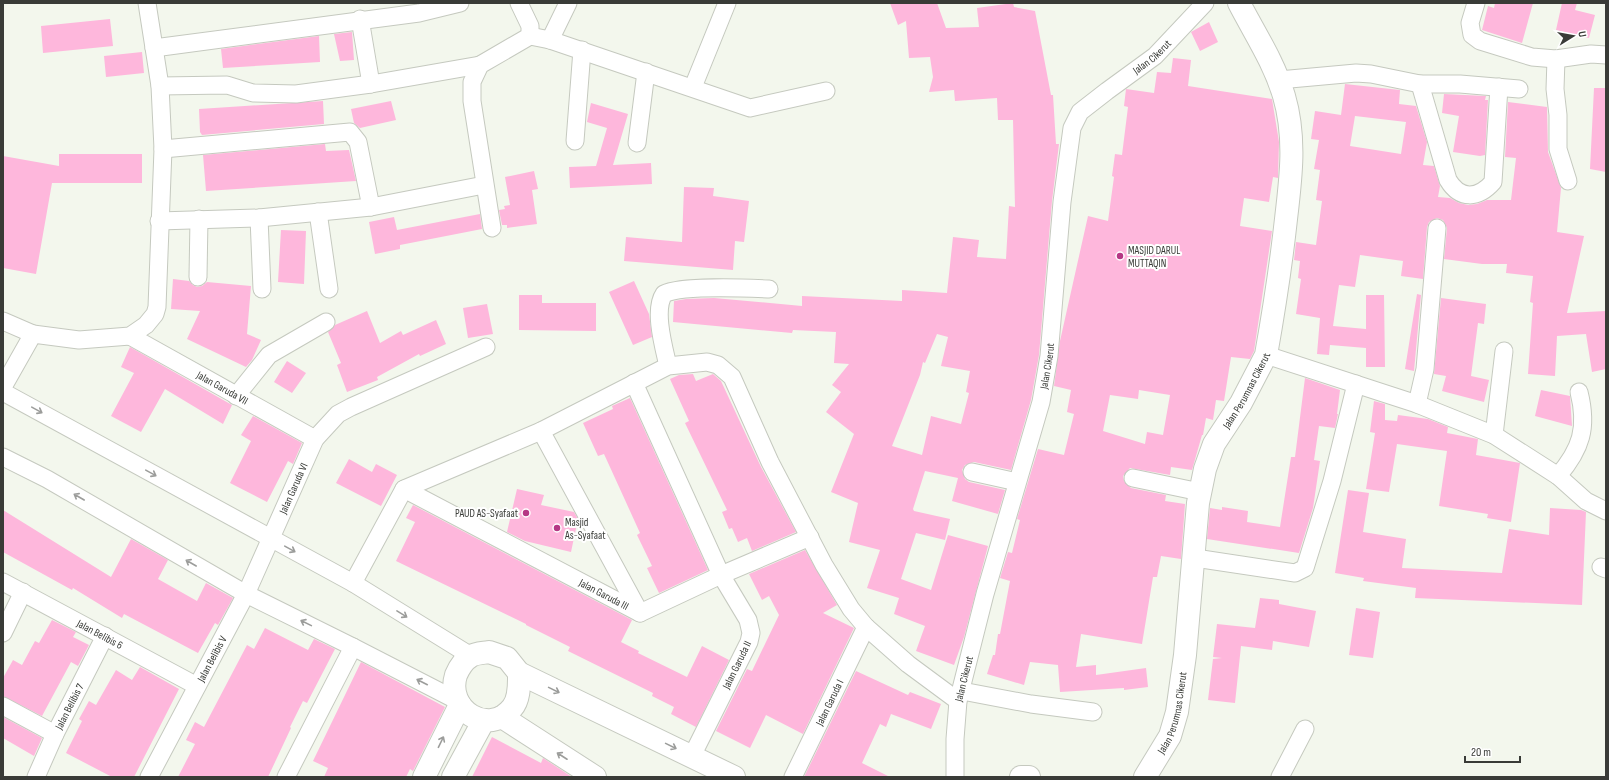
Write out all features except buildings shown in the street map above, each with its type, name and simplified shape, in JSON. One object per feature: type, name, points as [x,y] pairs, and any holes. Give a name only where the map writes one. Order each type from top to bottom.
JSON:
[{"type":"street","points":[[3,321],[33,334],[79,340],[130,336],[146,326],[156,314],[163,149],[160,86],[147,3]]},
{"type":"street","points":[[154,48],[360,19],[419,13],[460,3]]},
{"type":"street","points":[[519,3],[530,26],[530,36]]},
{"type":"street","points":[[550,40],[568,3]]},
{"type":"street","points":[[693,87],[727,3]]},
{"type":"street","name":"Jalan Cikerut","points":[[954,777],[955,739],[960,696],[976,629],[1040,402],[1049,356],[1062,202],[1072,128],[1075,119],[1080,112],[1155,56],[1205,3]]},
{"type":"street","name":"Jalan Perumnas Cikerut","points":[[1146,777],[1170,736],[1177,712],[1185,655],[1200,492],[1205,468],[1214,444],[1241,404],[1266,355],[1279,282],[1292,164],[1292,132],[1279,80],[1269,57],[1239,3]]},
{"type":"street","points":[[1476,3],[1470,23],[1472,35],[1480,41],[1532,57],[1556,59],[1591,54],[1606,55]]},
{"type":"street","points":[[360,19],[371,84]]},
{"type":"street","points":[[160,86],[226,85],[252,93],[296,94],[371,84],[480,65],[530,36],[550,40],[582,50],[693,87],[750,108],[826,91]]},
{"type":"street","points":[[575,141],[582,50]]},
{"type":"street","points":[[1556,59],[1555,89],[1558,115],[1558,149],[1568,181]]},
{"type":"street","points":[[480,65],[475,74],[471,90],[474,120],[492,228]]},
{"type":"street","points":[[637,143],[646,72]]},
{"type":"street","points":[[1279,80],[1356,73],[1371,74],[1420,84],[1460,84],[1519,89]]},
{"type":"street","points":[[1420,84],[1448,180],[1454,190],[1463,195],[1485,191],[1493,182],[1500,87]]},
{"type":"street","points":[[163,149],[350,132],[358,142],[370,207]]},
{"type":"street","points":[[159,221],[259,218],[370,207],[484,185]]},
{"type":"street","points":[[318,212],[329,289]]},
{"type":"street","points":[[259,218],[262,289]]},
{"type":"street","points":[[198,277],[199,219]]},
{"type":"street","points":[[1417,404],[1425,369],[1437,228]]},
{"type":"street","points":[[668,366],[660,330],[661,304],[664,294],[674,290],[710,288],[769,289]]},
{"type":"street","points":[[236,396],[262,361],[269,355],[326,322]]},
{"type":"street","points":[[3,387],[33,334]]},
{"type":"street","name":"Jalan Garuda VII","points":[[130,336],[315,439]]},
{"type":"street","name":"Jalan Garuda VI","points":[[271,539],[315,439],[338,414],[486,347]]},
{"type":"street","points":[[1494,435],[1504,351]]},
{"type":"street","points":[[1266,355],[1417,404],[1494,435],[1558,476],[1586,501],[1606,511]]},
{"type":"street","points":[[353,584],[404,489],[541,431],[668,366],[707,362],[718,365],[728,373],[770,462],[810,538],[839,591],[866,627],[908,664],[960,696],[1093,712]]},
{"type":"street","name":"Jalan Garuda II","points":[[634,383],[721,575],[748,620],[751,638],[692,756]]},
{"type":"street","points":[[1194,558],[1295,573],[1305,568],[1332,481],[1356,384]]},
{"type":"street","points":[[3,392],[353,584],[471,656]]},
{"type":"street","points":[[1558,476],[1572,459],[1580,440],[1583,426],[1583,411],[1579,392]]},
{"type":"street","points":[[541,431],[640,613]]},
{"type":"street","points":[[3,457],[47,479],[246,594],[353,646],[458,703],[470,716],[493,719],[595,777]]},
{"type":"street","points":[[972,472],[1017,482]]},
{"type":"street","points":[[1132,478],[1200,492]]},
{"type":"street","name":"Jalan Garuda III","points":[[404,489],[640,613],[721,575],[810,538]]},
{"type":"street","name":"Jalan Belibis V","points":[[149,777],[246,594],[271,539]]},
{"type":"street","name":"Jalan Belibis 6","points":[[3,582],[197,686]]},
{"type":"street","points":[[3,633],[23,592]]},
{"type":"street","name":"Jalan Garuda I","points":[[793,777],[866,627]]},
{"type":"street","name":"Jalan Belibis 7","points":[[36,777],[55,734],[105,636]]},
{"type":"street","points":[[286,777],[353,646]]},
{"type":"street","points":[[424,777],[458,703],[454,684],[459,668],[471,656],[489,652],[508,658],[519,673],[734,777]]},
{"type":"street","points":[[453,777],[493,719],[513,708],[519,692],[519,673]]},
{"type":"street","points":[[3,706],[55,734]]},
{"type":"street","points":[[1280,777],[1305,729]]},
{"type":"street","points":[[1021,777],[1029,777]]},
{"type":"place","name":"MASJID DARUL MUTTAQIN","points":[[1120,256]]},
{"type":"place","name":"PAUD AS-Syafaat","points":[[526,513]]},
{"type":"place","name":"Masjid As-Syafaat","points":[[557,528]]}]
